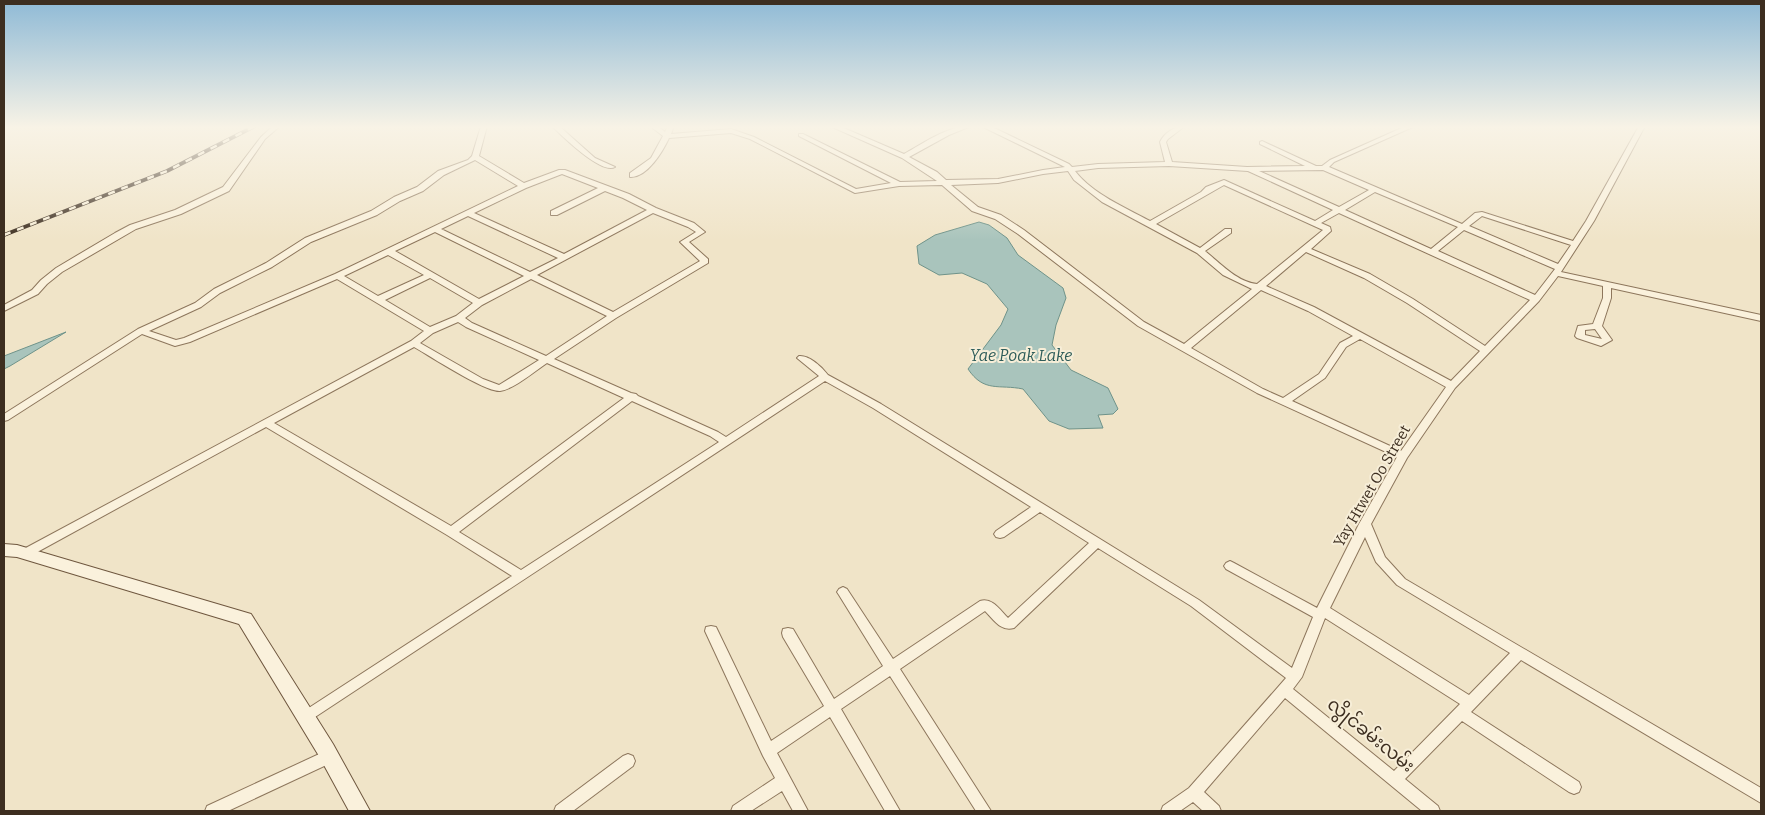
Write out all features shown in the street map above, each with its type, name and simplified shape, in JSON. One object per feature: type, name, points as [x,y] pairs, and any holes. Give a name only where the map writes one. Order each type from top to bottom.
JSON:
[{"type":"street","points":[[4,308],[35,292],[44,282],[60,270],[118,235],[133,227],[178,212],[226,189],[244,164]]},
{"type":"street","points":[[4,418],[141,331],[189,310],[216,291],[269,265],[308,240],[374,213],[397,199],[420,189],[440,173],[462,164]]},
{"type":"street","points":[[487,164],[523,186]]},
{"type":"street","points":[[604,164],[611,167]]},
{"type":"street","points":[[633,175],[651,164]]},
{"type":"street","points":[[802,164],[852,190],[858,191],[899,184],[998,180],[1098,166],[1168,164]]},
{"type":"street","points":[[859,164],[899,184]]},
{"type":"street","points":[[916,164],[934,174],[975,209],[998,217],[1021,232],[1141,324],[1260,391],[1403,456]]},
{"type":"street","points":[[1066,164],[1077,178],[1105,200],[1200,251],[1226,273],[1238,280],[1251,286],[1262,287],[1311,309],[1452,386]]},
{"type":"street","points":[[1170,164],[1247,169],[1321,169],[1328,164]]},
{"type":"street","points":[[1310,164],[1376,189],[1464,227],[1558,271],[1607,285],[1761,318]]},
{"type":"street","name":"Yay Htwet Oo Street","points":[[1168,811],[1194,793],[1295,677],[1322,612],[1364,524],[1403,456],[1452,386],[1536,299],[1558,271],[1623,164]]},
{"type":"street","points":[[1247,169],[1536,299]]},
{"type":"street","points":[[141,331],[175,343],[187,340],[338,276],[523,186],[562,172],[626,196],[653,210],[691,225],[702,232],[684,242],[705,261],[613,316],[509,384],[499,388],[494,388],[414,343]]},
{"type":"street","points":[[1151,224],[1204,194],[1209,188],[1224,182],[1325,227],[1327,231],[1262,287],[1185,348]]},
{"type":"street","points":[[554,213],[604,188]]},
{"type":"street","points":[[1316,223],[1376,189]]},
{"type":"street","points":[[26,553],[414,343],[430,331],[459,318],[480,303],[653,210]]},
{"type":"street","points":[[469,213],[564,258]]},
{"type":"street","points":[[1432,252],[1478,215],[1482,214],[1575,244]]},
{"type":"street","points":[[436,229],[530,277],[613,316]]},
{"type":"street","points":[[1200,251],[1228,231]]},
{"type":"street","points":[[1305,249],[1367,276],[1486,350]]},
{"type":"street","points":[[388,251],[480,303]]},
{"type":"street","points":[[378,300],[430,274]]},
{"type":"street","points":[[338,276],[430,331]]},
{"type":"street","points":[[1597,326],[1607,298],[1607,285]]},
{"type":"street","points":[[459,318],[469,325],[633,396],[725,441]]},
{"type":"street","points":[[1284,402],[1322,376],[1344,345],[1360,336]]},
{"type":"street","points":[[802,358],[825,377],[877,406],[1194,603],[1295,677]]},
{"type":"street","points":[[306,718],[825,377]]},
{"type":"street","points":[[452,532],[633,396]]},
{"type":"street","points":[[267,423],[452,532],[521,576]]},
{"type":"street","points":[[1000,534],[1039,507]]},
{"type":"street","points":[[1364,524],[1380,559],[1401,582],[1761,796]]},
{"type":"street","points":[[768,751],[892,669],[984,605],[988,606],[1006,624],[1010,624],[1097,542]]},
{"type":"street","points":[[4,550],[26,553],[245,618],[330,756],[360,811]]},
{"type":"street","points":[[1230,566],[1322,612],[1466,708],[1574,787]]},
{"type":"street","points":[[843,592],[984,811]]},
{"type":"street","points":[[711,631],[768,751],[800,811]]},
{"type":"street","points":[[788,633],[893,811]]},
{"type":"street","points":[[1396,779],[1520,652]]},
{"type":"street","name":"လွိုင်ခမ်းလမ်း","points":[[1285,690],[1433,811]]},
{"type":"street","points":[[212,811],[330,756]]},
{"type":"street","points":[[561,811],[628,761]]},
{"type":"street","points":[[738,811],[784,781]]},
{"type":"street","points":[[1194,793],[1214,811]]},
{"type":"water","name":"Yae Poak Lake","points":[[979,222],[989,225],[1007,238],[1018,255],[1063,288],[1066,298],[1056,325],[1052,345],[1071,370],[1108,388],[1118,409],[1113,414],[1098,415],[1103,428],[1069,429],[1049,421],[1023,389],[986,385],[974,377],[968,369],[1001,325],[1008,309],[987,284],[962,273],[939,275],[919,264],[917,246],[935,235]]},
{"type":"water","points":[[66,332],[10,366],[4,369],[4,356]]},
{"type":"railway","points":[[4,235],[181,164]]}]
